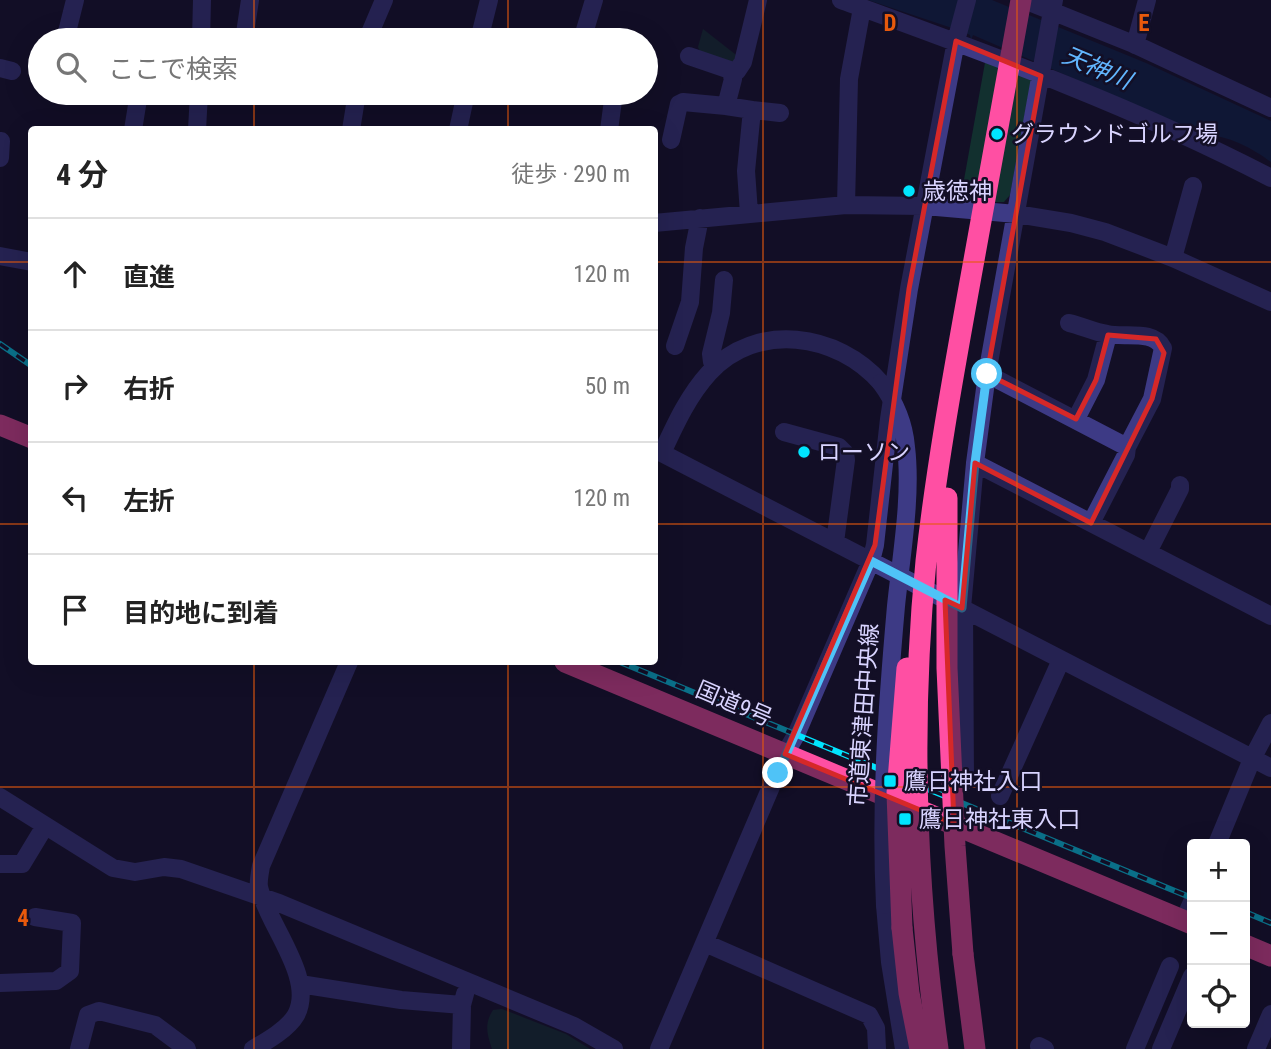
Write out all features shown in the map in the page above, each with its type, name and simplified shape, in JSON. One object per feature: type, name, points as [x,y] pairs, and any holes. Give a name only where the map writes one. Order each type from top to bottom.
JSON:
[{"type":"highway","points":[[938,1049],[921,900],[918,827],[920,641],[926,561],[957,356],[1023,0]]},
{"type":"highway","points":[[957,356],[946,516],[945,584],[951,765],[963,954],[975,1049]]},
{"type":"highway","points":[[0,425],[28,436]]},
{"type":"highway","points":[[920,641],[907,663],[900,748],[898,834],[902,928],[909,993],[920,1049]]},
{"type":"highway","name":"国道9号","points":[[572,665],[785,754],[1187,914]]},
{"type":"highway","points":[[1250,947],[1271,956]]},
{"type":"street","points":[[68,28],[75,0]]},
{"type":"street","points":[[201,28],[202,0]]},
{"type":"street","points":[[246,28],[250,0]]},
{"type":"street","points":[[372,28],[384,0]]},
{"type":"street","points":[[482,28],[489,0]]},
{"type":"street","points":[[586,28],[594,0]]},
{"type":"street","points":[[726,106],[732,74],[743,62],[758,0]]},
{"type":"street","points":[[841,0],[957,39],[1042,73],[1214,148],[1271,178]]},
{"type":"street","points":[[659,1049],[871,561],[889,419],[925,206],[967,0]]},
{"type":"street","points":[[1023,0],[1053,9],[1271,108]]},
{"type":"street","points":[[1135,45],[1147,0]]},
{"type":"street","points":[[846,205],[849,79],[862,8]]},
{"type":"street","points":[[965,781],[963,609],[975,463],[987,374],[1053,9]]},
{"type":"street","points":[[690,56],[726,67],[732,74]]},
{"type":"street","points":[[671,140],[679,104],[683,102],[780,113]]},
{"type":"street","points":[[134,126],[137,105]]},
{"type":"street","points":[[197,126],[198,105]]},
{"type":"street","points":[[352,126],[355,105]]},
{"type":"street","points":[[458,126],[463,105]]},
{"type":"street","points":[[610,126],[612,105]]},
{"type":"street","points":[[750,213],[746,171],[752,110]]},
{"type":"street","points":[[1173,258],[1193,186]]},
{"type":"street","points":[[658,223],[846,205],[925,206],[1016,214],[1105,232],[1173,258],[1271,302]]},
{"type":"street","points":[[675,346],[690,302],[693,256],[700,219]]},
{"type":"street","points":[[0,256],[28,261]]},
{"type":"street","points":[[716,366],[712,362],[711,354],[722,313],[724,281]]},
{"type":"street","points":[[1069,323],[1108,335],[1146,336],[1156,339],[1163,348],[1152,399],[1091,523]]},
{"type":"street","points":[[1076,419],[1096,380],[1108,335]]},
{"type":"street","name":"市道東津田中央線","points":[[658,451],[695,391],[716,366],[740,351],[761,343],[805,340],[845,353],[861,363],[881,383],[901,421],[907,450],[906,493],[884,750],[881,836],[890,962],[904,1049]]},
{"type":"street","points":[[987,374],[1127,446]]},
{"type":"street","points":[[784,432],[839,447],[845,453],[835,542]]},
{"type":"street","points":[[658,451],[1271,768]]},
{"type":"street","points":[[975,463],[1271,616]]},
{"type":"street","points":[[1148,552],[1180,485]]},
{"type":"street","points":[[1000,796],[1061,660]]},
{"type":"street","points":[[256,1048],[286,1026],[296,1015],[300,1001],[297,972],[258,885],[261,866],[348,665]]},
{"type":"street","points":[[1219,839],[1252,759],[1271,723]]},
{"type":"street","points":[[0,797],[113,868],[135,872],[164,867],[181,869],[262,897],[574,1026],[614,1049]]},
{"type":"street","points":[[0,863],[22,864],[45,826]]},
{"type":"street","points":[[0,983],[56,981],[70,971],[73,917],[35,917]]},
{"type":"street","points":[[705,943],[869,1015],[876,1028],[877,1049]]},
{"type":"street","points":[[1170,966],[1137,1044],[1161,1048],[1187,988]]},
{"type":"street","points":[[461,1049],[462,1005],[469,982]]},
{"type":"street","points":[[300,984],[401,1000],[462,1005]]},
{"type":"street","points":[[79,1049],[88,1015],[99,1011],[155,1025],[187,1049]]},
{"type":"street","points":[[1256,1049],[1271,1014]]},
{"type":"street","points":[[277,1049],[286,1026]]},
{"type":"highlighted area","points":[[956,41],[1041,76],[987,374],[1076,419],[1096,380],[1108,335],[1156,339],[1164,353],[1152,399],[1091,523],[975,463],[962,608],[945,600],[954,824],[785,754],[875,545],[909,289]]},
{"type":"green space","points":[[703,29],[740,58],[734,63],[701,54],[698,47]]},
{"type":"green space","name":"グラウンドゴルフ場","points":[[986,57],[1032,75],[1010,195],[1004,202],[960,202]]},
{"type":"green space","points":[[502,1009],[566,1034],[590,1049],[492,1049],[488,1020],[493,1010]]},
{"type":"water","name":"天神川","points":[[868,0],[992,0],[1146,63],[1271,121],[1271,162],[1239,143],[1204,135],[973,35],[971,40],[970,35],[964,32]]},
{"type":"railway","points":[[0,344],[28,363]]},
{"type":"railway","points":[[627,665],[1187,896]]},
{"type":"railway","points":[[1250,914],[1271,923]]},
{"type":"place","name":"グラウンドゴルフ場","points":[[997,134]]},
{"type":"place","name":"歳徳神","points":[[909,191]]},
{"type":"place","name":"ローソン","points":[[804,452]]},
{"type":"place","name":"鷹日神社入口","points":[[890,781]]},
{"type":"place","name":"鷹日神社東入口","points":[[905,819]]},
{"type":"route","points":[[778,773],[871,561],[962,608],[975,463],[987,374]]}]
